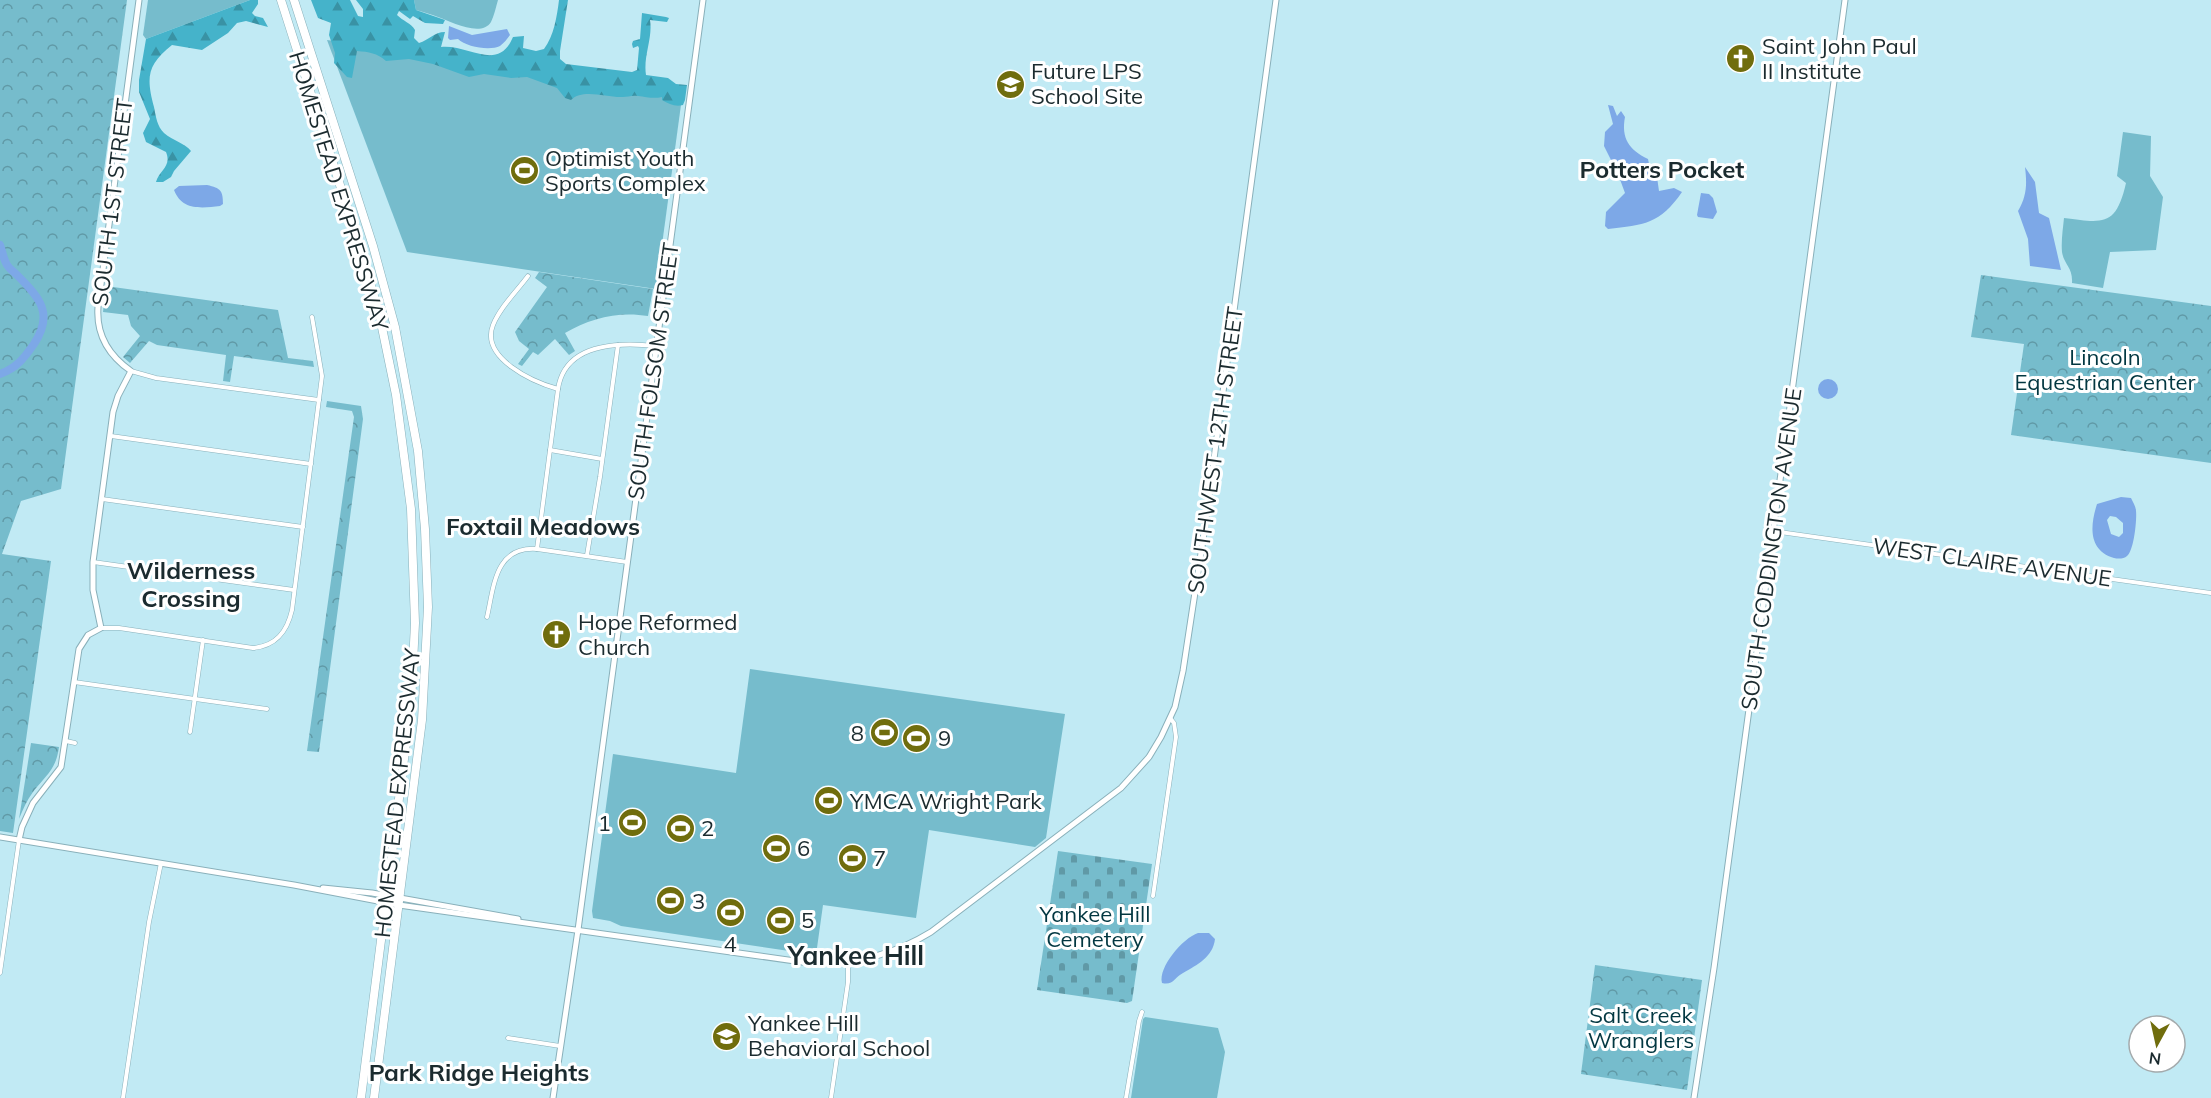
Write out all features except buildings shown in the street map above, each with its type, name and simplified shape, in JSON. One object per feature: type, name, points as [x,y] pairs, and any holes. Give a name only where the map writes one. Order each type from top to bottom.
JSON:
[{"type":"highway","name":"HOMESTEAD EXPRESSWAY","points":[[281,0],[368,274],[396,395],[407,471],[414,557],[414,662],[407,743],[361,1098]]},
{"type":"highway","name":"HOMESTEAD EXPRESSWAY","points":[[294,0],[382,276],[401,351],[418,451],[427,569],[426,682],[419,756],[374,1098]]},
{"type":"street","name":"SOUTH 1ST STREET","points":[[131,371],[113,357],[107,349],[97,318],[139,0]]},
{"type":"street","name":"SOUTH FOLSOM STREET","points":[[552,1098],[578,930],[703,0]]},
{"type":"street","name":"SOUTHWEST 12TH STREET","points":[[1153,896],[1176,737],[1174,723],[1170,718],[1178,699],[1184,671],[1276,0]]},
{"type":"street","name":"SOUTH CODDINGTON AVENUE","points":[[1694,1098],[1716,956],[1845,0]]},
{"type":"street","points":[[528,276],[494,324],[492,343],[501,358],[514,368],[538,383],[558,389]]},
{"type":"street","points":[[0,973],[22,827],[33,803],[61,767],[79,648],[88,635],[101,628],[119,628],[253,648],[263,647],[279,637],[290,620],[322,376],[312,317]]},
{"type":"street","points":[[587,555],[618,345]]},
{"type":"street","points":[[537,549],[561,374],[571,361],[595,350],[618,345],[656,346]]},
{"type":"street","points":[[101,628],[93,590],[93,562],[115,404],[131,371],[156,378],[319,400]]},
{"type":"street","points":[[111,436],[311,464]]},
{"type":"street","points":[[550,450],[602,459]]},
{"type":"street","points":[[102,499],[303,527]]},
{"type":"street","name":"WEST CLAIRE AVENUE","points":[[1773,531],[2211,593]]},
{"type":"street","points":[[487,617],[500,566],[514,552],[537,549],[627,562]]},
{"type":"street","points":[[93,562],[294,590]]},
{"type":"street","points":[[190,732],[203,640]]},
{"type":"street","points":[[74,682],[267,710]]},
{"type":"street","points":[[0,837],[578,930],[802,962],[848,962],[886,953],[925,935],[1090,813],[1116,793],[1137,772],[1156,747],[1170,718]]},
{"type":"street","points":[[66,741],[75,742]]},
{"type":"street","points":[[123,1098],[149,922],[161,863]]},
{"type":"street","points":[[831,1098],[848,982],[848,962]]},
{"type":"street","points":[[1126,1098],[1142,1012]]},
{"type":"street","points":[[508,1038],[560,1046]]},
{"type":"green space","points":[[0,0],[127,0],[61,489],[21,501],[2,554],[51,561],[13,833],[0,831]]},
{"type":"green space","points":[[148,0],[250,0],[146,39],[143,35]]},
{"type":"green space","points":[[250,0],[258,0],[252,13],[263,18],[268,27],[246,21],[237,23],[228,33],[202,50],[172,45],[153,65],[150,87],[158,124],[164,133],[191,151],[171,177],[163,182],[156,182],[166,165],[167,157],[166,152],[146,142],[143,133],[150,119],[139,92],[146,39]]},
{"type":"green space","points":[[311,0],[350,0],[358,16],[363,17],[363,9],[356,0],[414,0],[416,10],[445,20],[443,24],[425,23],[413,16],[410,19],[399,11],[397,15],[415,30],[414,38],[419,43],[438,33],[445,32],[441,47],[491,55],[507,48],[513,37],[524,36],[523,48],[536,51],[544,49],[553,32],[559,0],[568,0],[560,59],[566,64],[632,72],[637,70],[639,48],[638,46],[633,48],[632,44],[633,41],[640,39],[642,13],[666,17],[669,18],[667,22],[650,20],[646,75],[668,78],[676,84],[687,85],[685,100],[683,105],[677,106],[662,100],[662,97],[617,97],[589,94],[576,96],[571,100],[565,98],[557,88],[527,77],[511,78],[484,74],[469,77],[433,64],[409,59],[386,61],[373,53],[357,51],[352,78],[347,77],[334,63],[335,53],[329,35],[331,23],[318,18]]},
{"type":"green space","points":[[414,0],[498,0],[491,22],[486,27],[473,29],[416,10]]},
{"type":"green space","name":"Optimist Youth Sports Complex","points":[[327,40],[683,90],[656,289],[407,252]]},
{"type":"green space","points":[[2123,132],[2151,136],[2150,176],[2163,197],[2156,250],[2110,252],[2103,288],[2072,283],[2071,273],[2062,252],[2064,218],[2098,221],[2106,219],[2118,208],[2126,183],[2117,176]]},
{"type":"green space","points":[[539,272],[653,289],[648,316],[616,315],[584,323],[565,333],[575,351],[569,355],[555,339],[538,355],[533,352],[522,366],[518,364],[529,349],[519,341],[515,332],[547,287],[535,278]]},
{"type":"green space","name":"Lincoln Equestrian Center","points":[[1981,275],[2211,306],[2211,463],[2011,435],[2024,344],[1971,337]]},
{"type":"green space","points":[[106,286],[278,310],[288,358],[313,361],[314,367],[234,356],[230,382],[223,381],[226,355],[157,345],[149,341],[130,363],[123,357],[140,336],[131,326],[128,315],[103,312]]},
{"type":"green space","points":[[327,401],[361,406],[363,419],[319,752],[307,751],[354,417],[352,411],[326,407]]},
{"type":"green space","name":"YMCA Wright Park","points":[[750,669],[1065,714],[1046,838],[1035,847],[929,830],[916,918],[823,905],[816,955],[621,926],[593,918],[592,911],[613,754],[736,773]]},
{"type":"green space","points":[[31,743],[59,747],[58,755],[53,767],[31,795],[19,819]]},
{"type":"green space","name":"Yankee Hill Cemetery","points":[[1058,851],[1152,864],[1132,1001],[1127,1003],[1037,990]]},
{"type":"green space","name":"Salt Creek Wranglers","points":[[1595,965],[1702,980],[1687,1090],[1581,1074]]},
{"type":"green space","points":[[1145,1017],[1218,1028],[1225,1052],[1217,1098],[1131,1098]]},
{"type":"shaded area","points":[[449,26],[472,35],[507,29],[510,35],[500,46],[478,47],[458,39],[450,40],[448,38]]},
{"type":"shaded area","points":[[1608,105],[1613,106],[1617,116],[1621,111],[1625,117],[1624,131],[1628,142],[1636,152],[1648,159],[1650,169],[1657,177],[1659,191],[1674,188],[1682,192],[1666,211],[1650,221],[1608,229],[1605,226],[1606,212],[1625,193],[1604,146],[1605,132],[1613,124]]},
{"type":"shaded area","points":[[2025,167],[2035,182],[2039,213],[2049,218],[2061,270],[2030,266],[2028,239],[2018,211],[2026,190]]},
{"type":"shaded area","points":[[207,185],[220,191],[223,204],[213,207],[193,207],[182,202],[174,190],[179,186]]},
{"type":"shaded area","points":[[1701,193],[1709,194],[1713,198],[1717,212],[1713,219],[1697,215]]},
{"type":"shaded area","points":[[1828,379],[1835,382],[1838,389],[1835,396],[1828,399],[1821,396],[1818,389],[1821,382]]},
{"type":"shaded area","points":[[2121,497],[2131,498],[2136,509],[2135,527],[2132,548],[2126,557],[2116,558],[2106,554],[2095,543],[2092,529],[2097,504]],"holes":[[[2110,516],[2116,517],[2123,523],[2123,533],[2119,537],[2111,534],[2107,520]]]},
{"type":"shaded area","points":[[1198,933],[1209,933],[1215,939],[1208,956],[1171,982],[1162,983],[1164,969],[1173,954],[1185,941]]},
{"type":"waterway","points":[[0,245],[7,265],[33,292],[44,315],[40,333],[34,344],[16,366],[0,374]]},
{"type":"place","name":"Saint John Paul II Institute","points":[[1741,59]]},
{"type":"place","name":"Future LPS School Site","points":[[1010,84]]},
{"type":"place","name":"Optimist Youth Sports Complex","points":[[524,171]]},
{"type":"place","name":"Hope Reformed Church","points":[[557,635]]},
{"type":"place","name":"8","points":[[885,733]]},
{"type":"place","name":"9","points":[[917,738]]},
{"type":"place","name":"YMCA Wright Park","points":[[829,801]]},
{"type":"place","name":"1","points":[[632,823]]},
{"type":"place","name":"2","points":[[680,828]]},
{"type":"place","name":"6","points":[[776,848]]},
{"type":"place","name":"7","points":[[852,858]]},
{"type":"place","name":"3","points":[[671,901]]},
{"type":"place","name":"4","points":[[730,912]]},
{"type":"place","name":"5","points":[[780,920]]},
{"type":"place","name":"Yankee Hill Behavioral School","points":[[727,1036]]},
{"type":"district","name":"Potters Pocket","points":[[1662,169]]},
{"type":"district","name":"Foxtail Meadows","points":[[543,526]]},
{"type":"district","name":"Wilderness Crossing","points":[[191,584]]},
{"type":"district","name":"Yankee Hill","points":[[856,955]]},
{"type":"district","name":"Park Ridge Heights","points":[[479,1072]]}]
